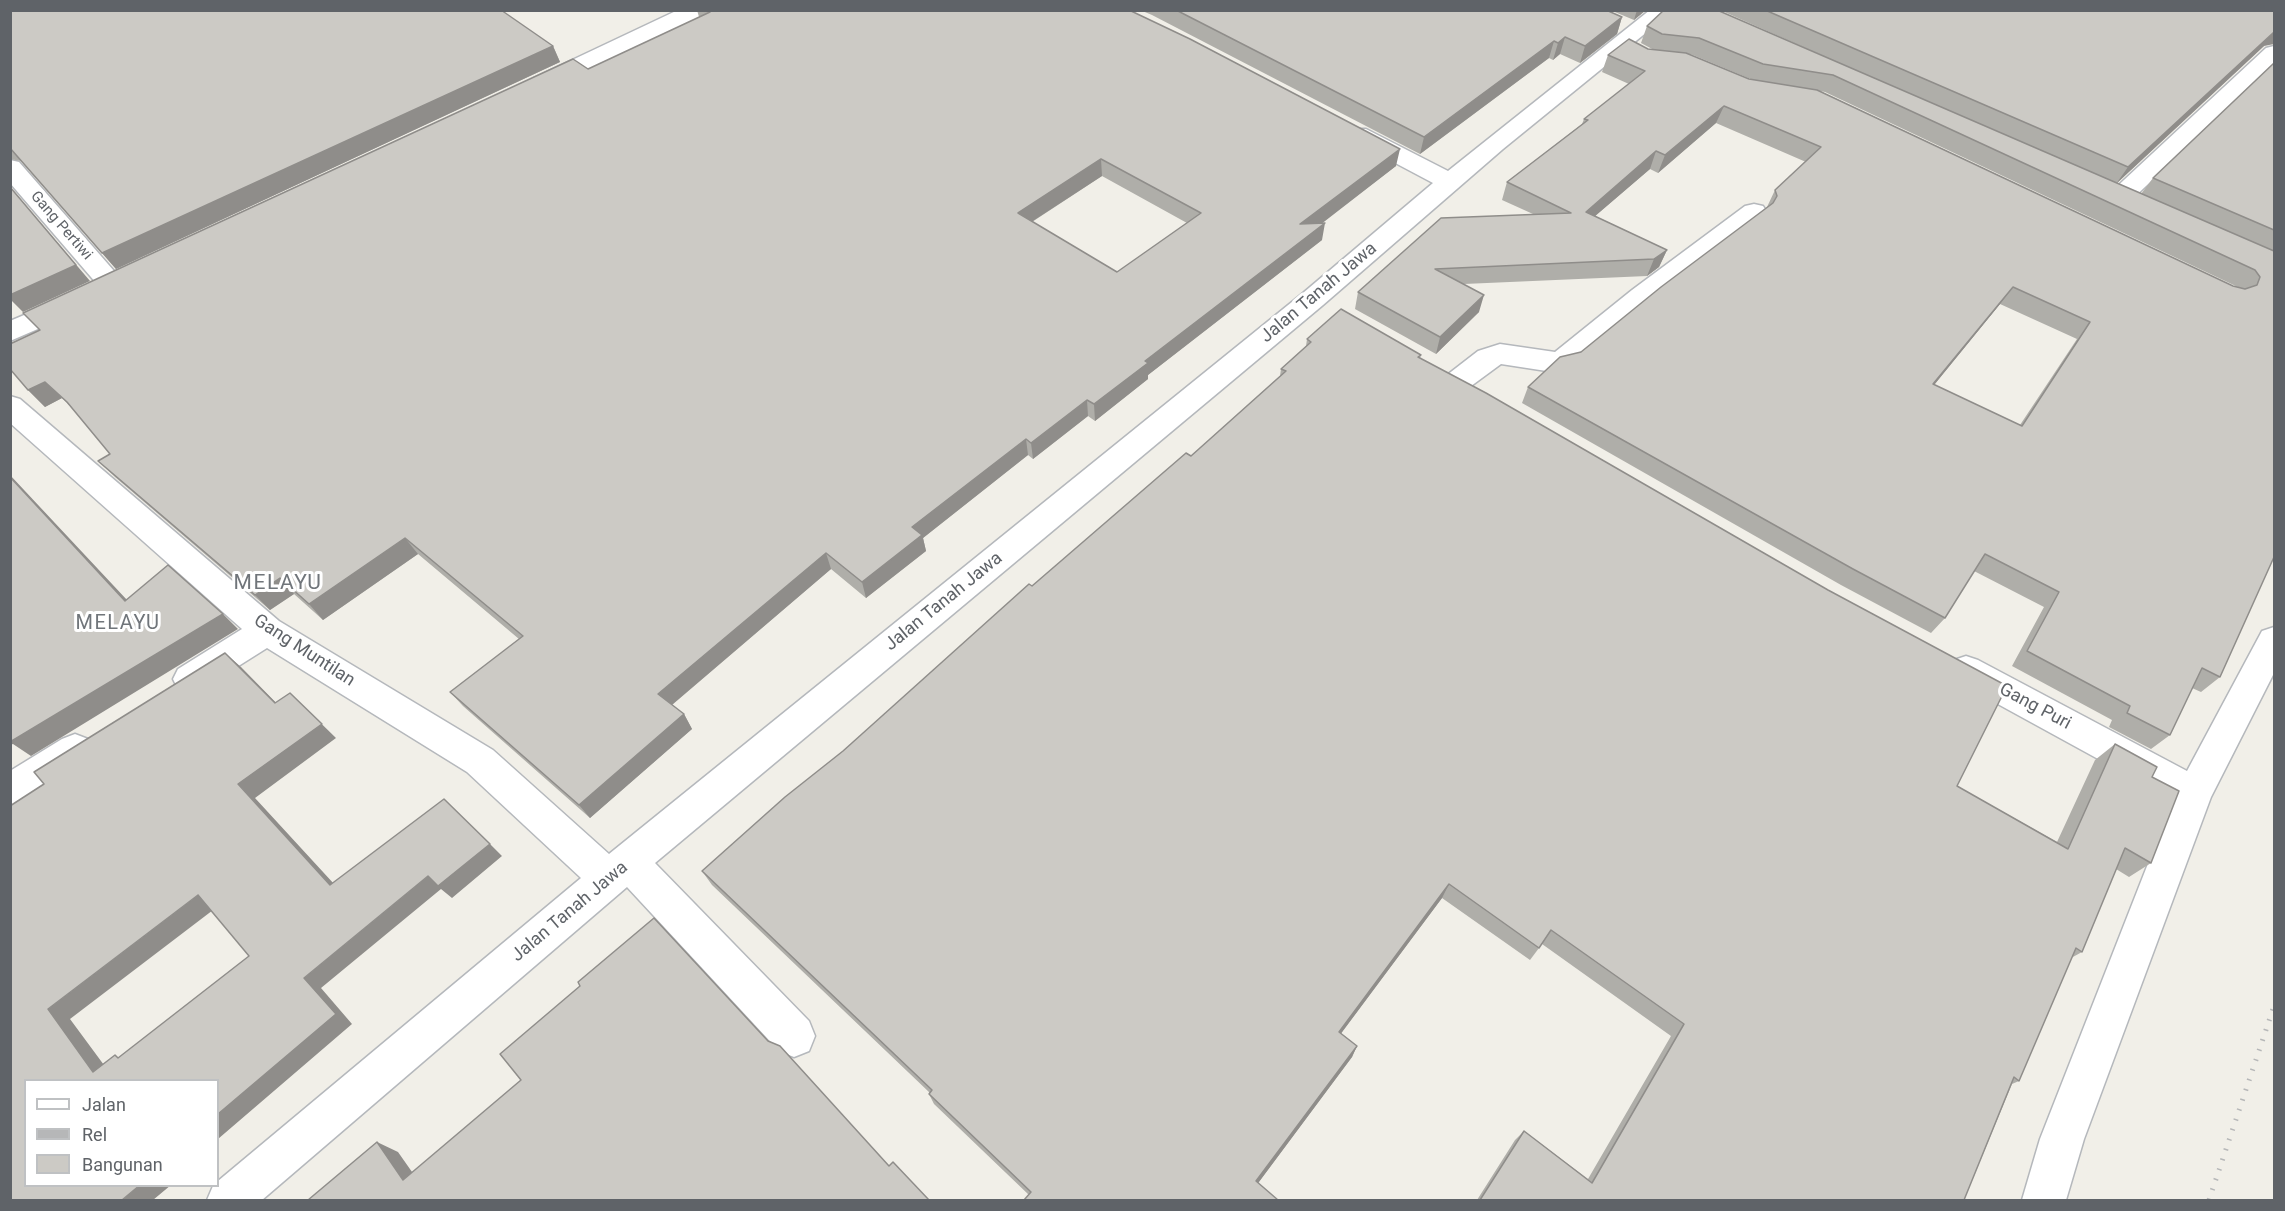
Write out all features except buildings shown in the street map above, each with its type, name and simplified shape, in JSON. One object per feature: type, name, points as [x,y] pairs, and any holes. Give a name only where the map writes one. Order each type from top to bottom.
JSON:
[{"type":"street","points":[[523,92],[696,10]]},
{"type":"street","name":"Jalan Tanah Jawa","points":[[230,1200],[619,870],[1313,299],[1450,182],[1664,10]]},
{"type":"street","points":[[2097,189],[2129,203],[2274,53]]},
{"type":"street","points":[[1340,124],[1450,182]]},
{"type":"street","name":"Gang Pertiwi","points":[[10,167],[123,280],[10,333]]},
{"type":"street","points":[[1488,400],[1447,376],[1500,354],[1552,362],[1563,360],[1642,296],[1754,212]]},
{"type":"street","points":[[1313,299],[1344,317]]},
{"type":"street","name":"Gang Muntilan","points":[[10,406],[267,631],[480,761],[619,870],[794,1036]]},
{"type":"street","points":[[158,699],[267,631]]},
{"type":"street","points":[[2044,1200],[2062,1139],[2194,793],[2274,641]]},
{"type":"street","name":"Gang Puri","points":[[1943,658],[2194,793]]},
{"type":"street","points":[[10,791],[99,735]]},
{"type":"railway","points":[[2209,1200],[2274,1006]]},
{"type":"district","name":"MELAYU","points":[[278,584]]},
{"type":"district","name":"MELAYU","points":[[118,624]]}]
